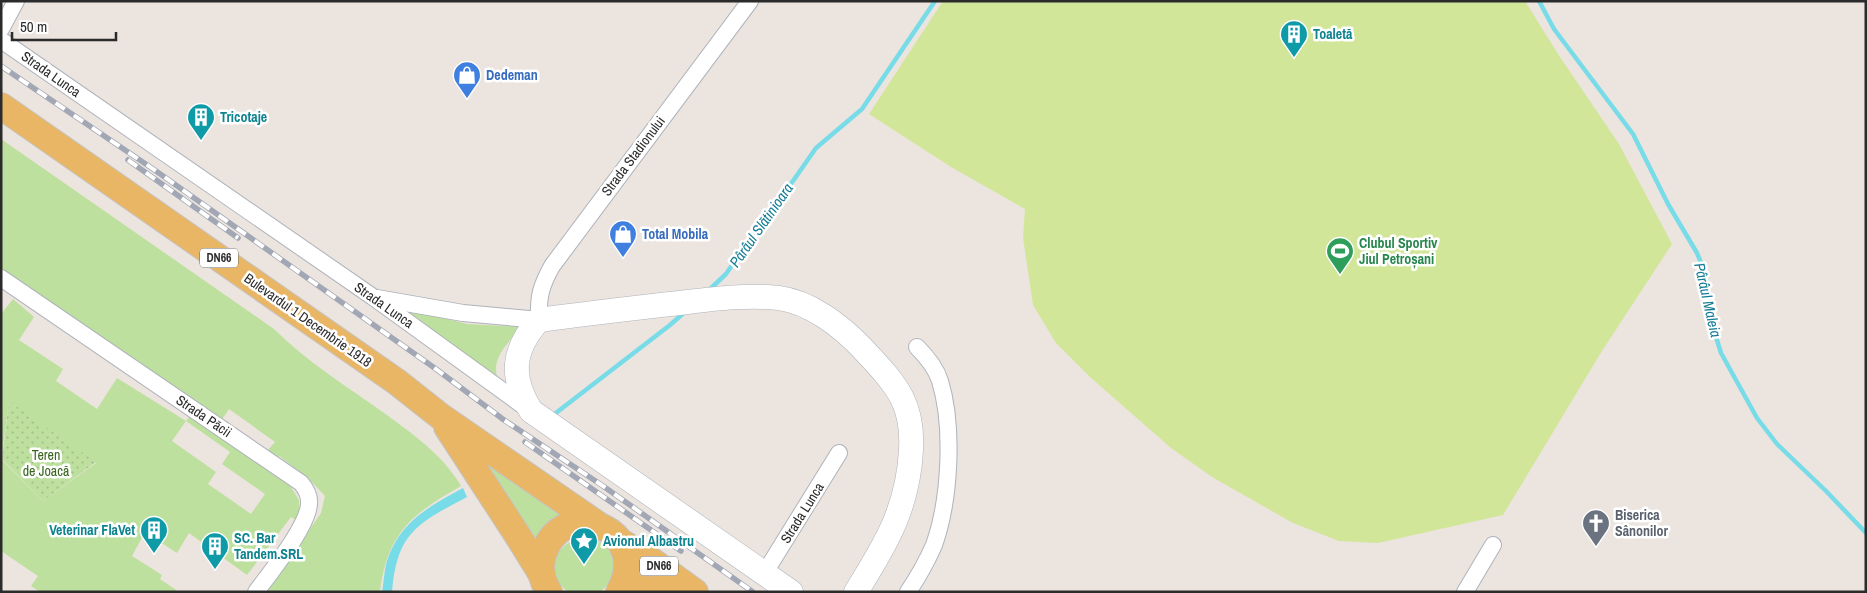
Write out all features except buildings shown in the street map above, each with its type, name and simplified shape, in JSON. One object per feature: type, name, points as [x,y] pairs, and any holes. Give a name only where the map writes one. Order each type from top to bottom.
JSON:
[{"type":"main road","name":"Bulevardul 1 Decembrie 1918","points":[[1,106],[397,382],[440,416],[597,524],[615,534],[621,542]]},
{"type":"main road","points":[[531,411],[518,388],[517,363],[522,342],[539,320],[684,302],[760,296],[782,299],[803,305],[824,316],[859,344],[886,375],[902,399],[909,419],[911,440],[910,466],[900,511],[888,538],[856,592]]},
{"type":"main road","name":"Strada Lunca","points":[[531,411],[791,592]]},
{"type":"main road","name":"Bulevardul 1 Decembrie 1918","points":[[440,416],[487,488],[547,587]]},
{"type":"main road","points":[[547,587],[541,560],[546,546],[555,534],[568,526],[582,522],[597,524]]},
{"type":"main road","points":[[620,592],[628,567],[626,552],[621,542]]},
{"type":"main road","name":"DN66","points":[[621,542],[648,558],[695,592]]},
{"type":"main road","name":"DN66","points":[[620,592],[641,588],[661,592]]},
{"type":"street","points":[[1,29],[16,1]]},
{"type":"street","name":"Strada Stadionului","points":[[539,320],[538,302],[541,286],[552,266],[750,1]]},
{"type":"street","name":"Strada Lunca","points":[[1,40],[373,297],[531,411]]},
{"type":"street","name":"Strada Păcii","points":[[1,278],[301,483],[308,496],[308,510],[302,524],[256,592]]},
{"type":"street","points":[[373,297],[463,313],[539,320]]},
{"type":"street","points":[[908,592],[927,561],[939,528],[946,486],[948,449],[940,381],[935,368],[917,347]]},
{"type":"street","name":"Strada Lunca","points":[[764,574],[839,453]]},
{"type":"street","points":[[1465,592],[1493,545]]},
{"type":"green space","name":"Clubul Sportiv Jiul Petroșani","points":[[943,1],[1525,1],[1558,54],[1619,144],[1672,244],[1602,351],[1503,515],[1378,543],[1339,541],[1293,523],[1212,477],[1171,448],[1090,377],[1056,343],[1033,305],[1023,238],[1025,209],[951,167],[869,114]]},
{"type":"green space","points":[[1,139],[274,329],[314,364],[418,439],[446,465],[461,486],[429,506],[405,527],[389,554],[383,572],[380,592],[266,592],[321,513],[325,496],[308,478],[279,456],[277,460],[266,452],[275,442],[229,409],[221,421],[1,270]]},
{"type":"green space","points":[[13,299],[34,317],[19,340],[63,369],[56,381],[97,409],[117,378],[186,421],[190,416],[289,484],[299,500],[299,522],[291,517],[247,575],[189,533],[177,553],[145,532],[132,556],[162,575],[160,579],[179,592],[40,592],[31,586],[38,576],[1,551],[1,459],[1,314]],"holes":[[[10,402],[96,463],[43,501],[1,459]],[[186,421],[230,452],[222,464],[265,494],[251,514],[208,484],[216,472],[172,441]]]},
{"type":"green space","points":[[400,307],[467,324],[523,327],[506,345],[497,361],[498,383]]},
{"type":"green space","name":"Teren de Joacă","points":[[9,401],[96,462],[43,501],[2,459]]},
{"type":"green space","points":[[470,446],[571,513],[547,526],[539,535],[532,548]]},
{"type":"green space","points":[[583,536],[602,544],[609,550],[613,558],[613,575],[600,592],[568,592],[555,576],[555,560],[559,552],[565,545]]},
{"type":"water","points":[[463,488],[467,497],[435,514],[413,532],[405,542],[399,556],[392,592],[382,592],[387,561],[399,536],[427,509]]},
{"type":"waterway","name":"Pârâul Slătinioara","points":[[708,291],[726,274],[769,211],[816,148],[862,109],[935,1]]},
{"type":"waterway","name":"Pârâul Maleia","points":[[1539,1],[1554,29],[1633,134],[1668,204],[1697,253],[1705,272],[1712,324],[1721,353],[1757,418],[1777,444],[1866,533]]},
{"type":"waterway","name":"Pârâul Slătinioara","points":[[552,416],[686,311]]},
{"type":"railway","points":[[1,66],[156,171],[436,369],[504,420],[603,486],[753,592]]},
{"type":"railway","points":[[128,160],[238,238]]},
{"type":"railway","points":[[525,442],[681,551]]},
{"type":"place","name":"Toaletă","points":[[1294,58]]},
{"type":"place","name":"Dedeman","points":[[467,99]]},
{"type":"place","name":"Tricotaje","points":[[201,141]]},
{"type":"place","name":"Total Mobila","points":[[623,258]]},
{"type":"place","name":"Clubul Sportiv Jiul Petroșani","points":[[1340,275]]},
{"type":"place","name":"Biserica Sânonilor","points":[[1596,547]]},
{"type":"place","name":"Veterinar FlaVet","points":[[154,554]]},
{"type":"place","name":"Avionul Albastru","points":[[584,565]]},
{"type":"place","name":"SC. Bar Tandem.SRL","points":[[215,570]]}]
